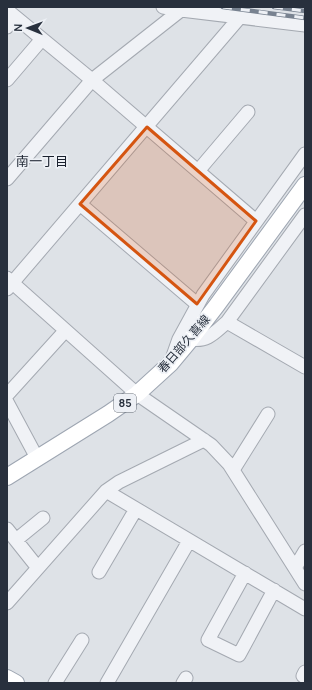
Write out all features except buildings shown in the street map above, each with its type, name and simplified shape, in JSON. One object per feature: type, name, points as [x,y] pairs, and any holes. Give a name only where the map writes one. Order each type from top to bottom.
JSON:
[{"type":"main road","name":"春日部久喜線","points":[[7,477],[108,414],[137,394],[171,363],[191,339],[305,185]]},
{"type":"main road","points":[[7,678],[16,683]]},
{"type":"street","points":[[163,7],[305,25]]},
{"type":"street","points":[[7,179],[92,80],[181,10]]},
{"type":"street","points":[[240,17],[147,127],[9,284],[137,394],[204,440],[220,454],[233,470],[305,584]]},
{"type":"street","points":[[10,18],[42,39],[92,80],[256,221]]},
{"type":"street","points":[[7,80],[42,39]]},
{"type":"street","points":[[198,172],[248,112]]},
{"type":"street","points":[[171,363],[179,339],[197,304],[305,154]]},
{"type":"street","points":[[80,204],[197,304]]},
{"type":"street","points":[[191,339],[199,341],[211,336],[226,322],[305,216]]},
{"type":"street","points":[[226,322],[305,368]]},
{"type":"street","points":[[7,395],[65,331]]},
{"type":"street","points":[[7,402],[37,458]]},
{"type":"street","points":[[233,470],[268,414]]},
{"type":"street","points":[[7,603],[106,491],[119,482],[204,440]]},
{"type":"street","points":[[106,491],[305,609]]},
{"type":"street","points":[[99,572],[136,509]]},
{"type":"street","points":[[16,540],[43,518]]},
{"type":"street","points":[[7,529],[38,568]]},
{"type":"street","points":[[107,683],[189,541]]},
{"type":"street","points":[[295,568],[305,551]]},
{"type":"street","points":[[245,573],[208,640],[239,655],[274,590]]},
{"type":"street","points":[[55,683],[82,640]]},
{"type":"highlighted area","points":[[147,127],[256,221],[197,304],[80,204]]},
{"type":"railway","points":[[223,7],[305,18]]},
{"type":"railway","points":[[274,7],[305,11]]},
{"type":"district","name":"南一丁目","points":[[42,161]]}]
